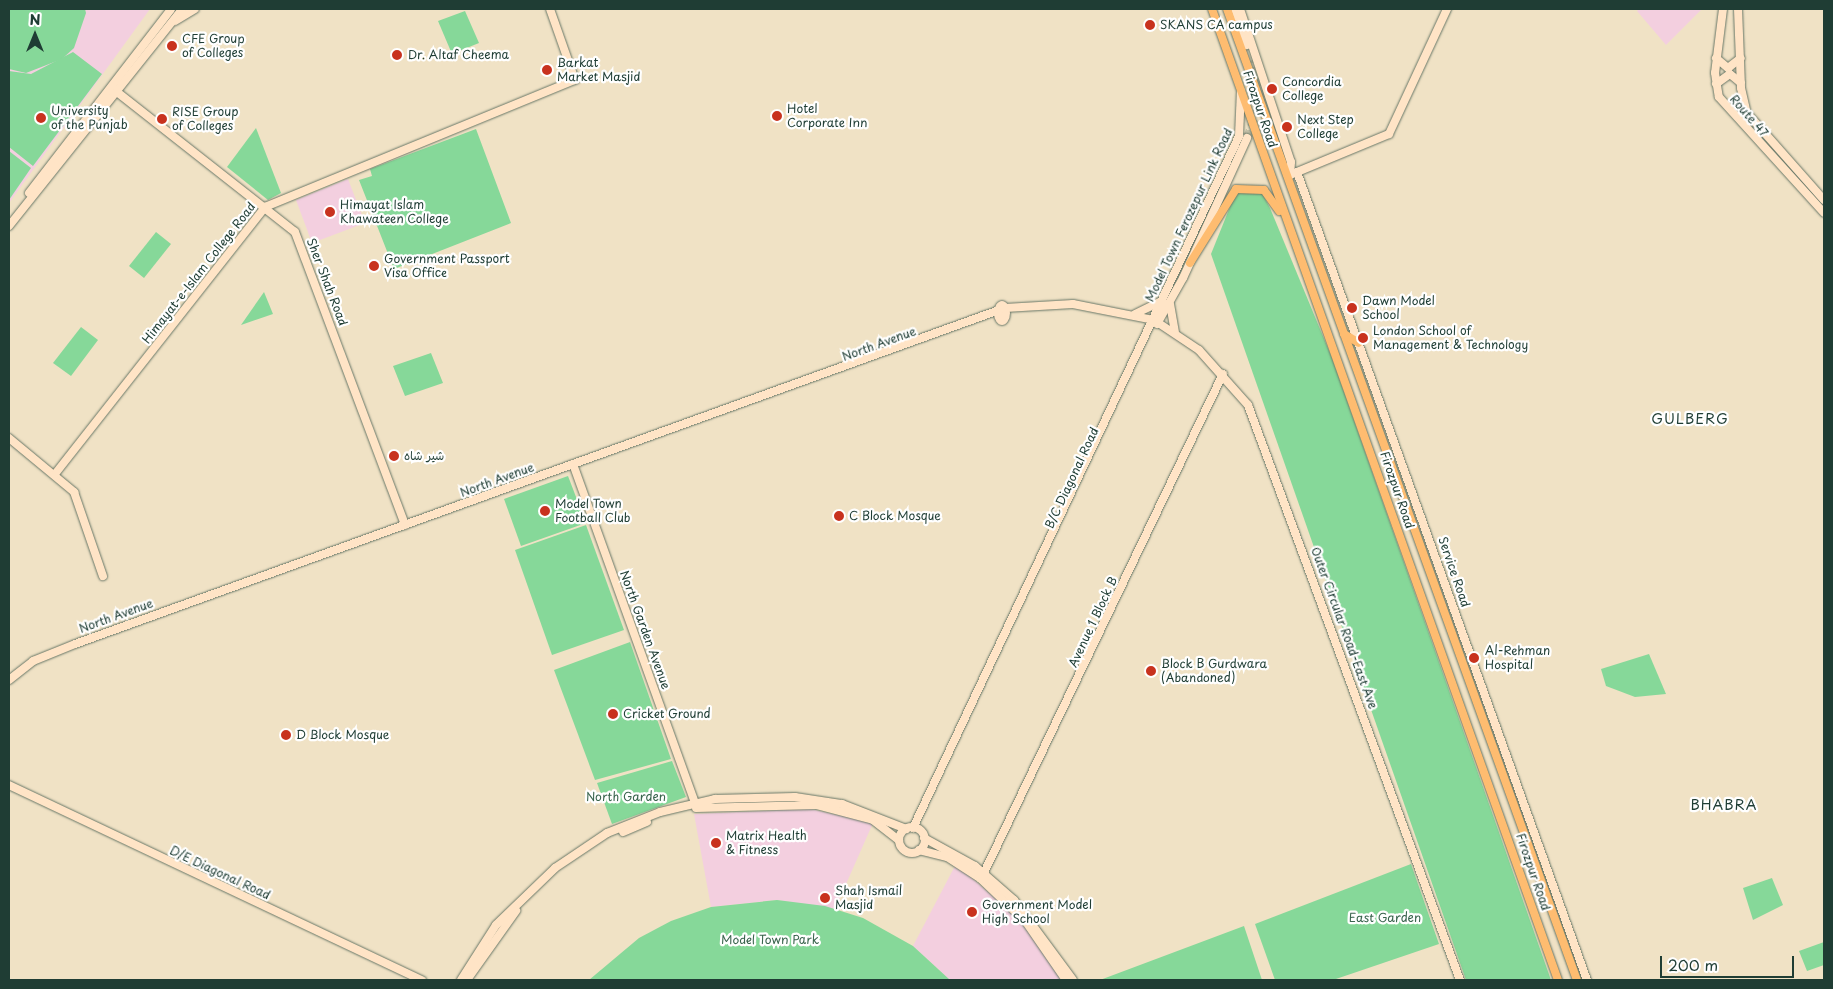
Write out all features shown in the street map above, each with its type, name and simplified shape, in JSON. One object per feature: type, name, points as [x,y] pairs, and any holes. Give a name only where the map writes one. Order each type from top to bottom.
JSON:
[{"type":"main road","name":"Firozpur Road","points":[[1212,9],[1558,980]]},
{"type":"main road","name":"Firozpur Road","points":[[1227,9],[1294,174],[1344,334],[1577,980]]},
{"type":"main road","points":[[1190,263],[1236,189],[1264,190],[1290,230]]},
{"type":"main road","points":[[1344,334],[1359,343]]},
{"type":"street","points":[[165,9],[167,22]]},
{"type":"street","points":[[9,226],[117,92],[167,22],[171,9]]},
{"type":"street","points":[[9,218],[167,22],[182,9]]},
{"type":"street","points":[[167,22],[195,9]]},
{"type":"street","name":"Himayat-e-Islam College Road","points":[[55,474],[265,207],[574,80],[550,9]]},
{"type":"street","points":[[1235,9],[1252,60]]},
{"type":"street","name":"Firozpur Road","points":[[1240,9],[1294,174]]},
{"type":"street","points":[[1294,174],[1389,134],[1446,9]]},
{"type":"street","name":"Route 47","points":[[1723,9],[1716,58],[1716,84],[1725,108],[1824,213]]},
{"type":"street","name":"Route 47","points":[[1738,9],[1742,58],[1741,84],[1754,124],[1824,200]]},
{"type":"street","points":[[1716,58],[1728,68],[1742,58]]},
{"type":"street","points":[[1716,84],[1730,74],[1741,84]]},
{"type":"street","name":"Model Town Ferozepur Link Road","points":[[1156,321],[1162,301],[1240,136],[1241,89]]},
{"type":"street","name":"Sher Shah Road","points":[[117,92],[295,232],[307,256],[404,526]]},
{"type":"street","name":"B/C Diagonal Road","points":[[900,840],[912,829],[1156,321],[1170,304],[1190,263],[1247,138]]},
{"type":"street","name":"Service Road","points":[[1294,174],[1359,343],[1587,980]]},
{"type":"street","points":[[1135,314],[1162,301]]},
{"type":"street","name":"North Avenue","points":[[9,680],[39,658],[1002,309],[1074,304],[1135,314]]},
{"type":"street","points":[[1170,304],[1175,332]]},
{"type":"street","name":"Outer Circular Road-East Ave","points":[[1135,314],[1156,321],[1175,332],[1223,374],[1258,424],[1460,980]]},
{"type":"street","name":"Avenue 1 Block B","points":[[983,876],[1223,374]]},
{"type":"street","points":[[9,438],[55,474],[76,495],[103,576]]},
{"type":"street","name":"North Garden Avenue","points":[[573,464],[695,803]]},
{"type":"street","name":"D/E Diagonal Road","points":[[9,785],[422,980]]},
{"type":"street","points":[[461,980],[496,925],[575,853],[634,822],[695,803],[750,797],[816,799],[870,813],[912,829],[983,876],[1027,915],[1073,980]]},
{"type":"street","points":[[467,980],[499,930],[558,872],[609,838],[656,818],[721,804],[816,805],[873,820],[900,840],[906,851],[919,850],[946,857],[983,876],[1026,922],[1066,980]]},
{"type":"street","points":[[919,850],[924,838]]},
{"type":"shaded area","name":"University of the Punjab","points":[[9,9],[150,9],[9,203]]},
{"type":"shaded area","points":[[1639,9],[1702,9],[1666,45],[1637,11]]},
{"type":"shaded area","name":"Himayat Islam Khawateen College","points":[[348,179],[365,223],[312,243],[296,200]]},
{"type":"shaded area","points":[[810,809],[873,823],[835,909],[777,900],[711,907],[694,814]]},
{"type":"shaded area","name":"Government Model High School","points":[[956,864],[1023,923],[1063,980],[950,980],[913,946]]},
{"type":"green space","points":[[9,9],[85,9],[86,13],[74,48],[62,59],[26,73],[9,69]]},
{"type":"green space","points":[[465,11],[479,43],[452,54],[438,21]]},
{"type":"green space","points":[[73,52],[102,74],[33,166],[9,147],[9,71],[31,74]]},
{"type":"green space","points":[[256,128],[281,193],[268,200],[227,167]]},
{"type":"green space","points":[[476,129],[511,223],[394,269],[359,180],[372,176],[370,169]]},
{"type":"green space","points":[[9,151],[31,168],[9,200]]},
{"type":"green space","points":[[1242,190],[1262,193],[1270,208],[1332,358],[1551,980],[1466,980],[1211,254],[1234,197]]},
{"type":"green space","points":[[156,232],[171,244],[144,278],[129,266]]},
{"type":"green space","points":[[264,292],[273,314],[241,325]]},
{"type":"green space","points":[[81,327],[98,340],[71,376],[53,363]]},
{"type":"green space","points":[[431,353],[443,383],[405,396],[393,366]]},
{"type":"green space","name":"Model Town Football Club","points":[[568,476],[586,523],[521,546],[504,499]]},
{"type":"green space","points":[[586,525],[624,630],[552,655],[515,550]]},
{"type":"green space","name":"Cricket Ground","points":[[630,642],[671,759],[595,780],[554,670]]},
{"type":"green space","points":[[1649,654],[1666,694],[1635,697],[1606,686],[1601,669]]},
{"type":"green space","name":"North Garden","points":[[672,761],[686,797],[612,824],[597,783]]},
{"type":"green space","name":"East Garden","points":[[1411,864],[1439,944],[1333,980],[1275,980],[1255,924]]},
{"type":"green space","points":[[1772,878],[1783,905],[1753,920],[1743,888]]},
{"type":"green space","name":"Model Town Park","points":[[777,900],[825,906],[863,918],[913,946],[950,980],[589,980],[639,938],[671,921],[711,907]]},
{"type":"green space","points":[[1244,926],[1262,980],[1100,980]]},
{"type":"green space","points":[[1824,942],[1824,965],[1807,971],[1799,951]]},
{"type":"tunnel","points":[[1247,138],[1262,98],[1253,60]]},
{"type":"place","name":"SKANS CA campus","points":[[1150,25]]},
{"type":"place","name":"CFE Group of Colleges","points":[[172,46]]},
{"type":"place","name":"Dr. Altaf Cheema","points":[[397,55]]},
{"type":"place","name":"Barkat Market Masjid","points":[[547,70]]},
{"type":"place","name":"Concordia College","points":[[1272,89]]},
{"type":"place","name":"Hotel Corporate Inn","points":[[777,116]]},
{"type":"place","name":"University of the Punjab","points":[[41,118]]},
{"type":"place","name":"RISE Group of Colleges","points":[[162,119]]},
{"type":"place","name":"Next Step College","points":[[1287,127]]},
{"type":"place","name":"Himayat Islam Khawateen College","points":[[330,212]]},
{"type":"place","name":"Government Passport Visa Office","points":[[374,266]]},
{"type":"place","name":"Dawn Model School","points":[[1352,308]]},
{"type":"place","name":"London School of Management & Technology","points":[[1363,338]]},
{"type":"place","name":"شیر شاہ","points":[[394,456]]},
{"type":"place","name":"Model Town Football Club","points":[[545,511]]},
{"type":"place","name":"C Block Mosque","points":[[839,516]]},
{"type":"place","name":"Al-Rehman Hospital","points":[[1474,658]]},
{"type":"place","name":"Block B Gurdwara (Abandoned)","points":[[1151,671]]},
{"type":"place","name":"Cricket Ground","points":[[613,714]]},
{"type":"place","name":"D Block Mosque","points":[[286,735]]},
{"type":"place","name":"Matrix Health & Fitness","points":[[716,843]]},
{"type":"place","name":"Shah Ismail Masjid","points":[[825,898]]},
{"type":"place","name":"Government Model High School","points":[[972,912]]},
{"type":"district","name":"GULBERG","points":[[1690,419]]},
{"type":"district","name":"BHABRA","points":[[1724,805]]}]
